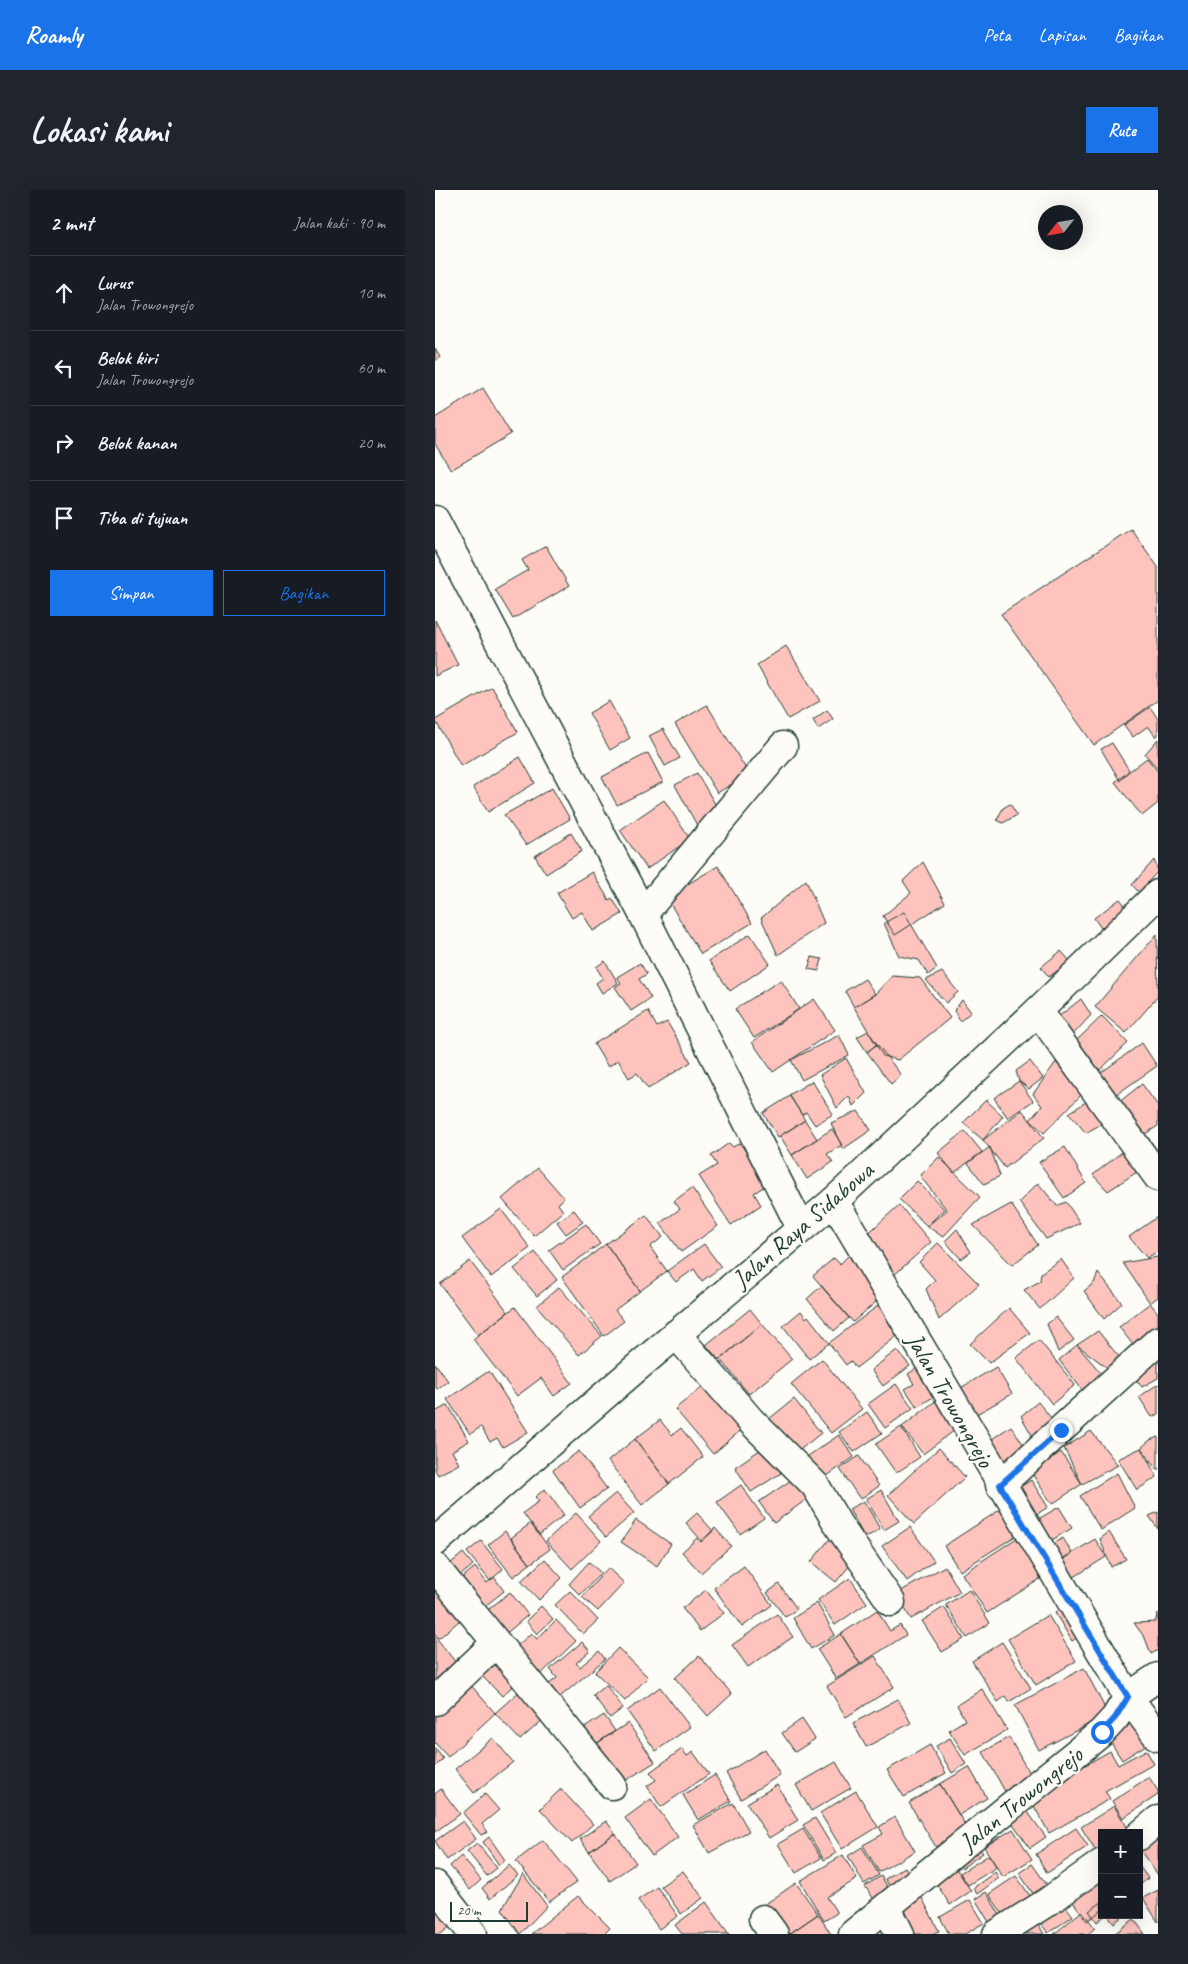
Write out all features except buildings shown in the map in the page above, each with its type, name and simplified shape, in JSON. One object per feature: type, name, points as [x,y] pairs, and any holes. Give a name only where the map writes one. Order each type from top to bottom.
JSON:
[{"type":"main road","points":[[435,520],[643,914],[801,1228]]},
{"type":"main road","points":[[643,914],[783,746]]},
{"type":"main road","name":"Jalan Raya Sidabowa","points":[[435,1542],[833,1201],[1038,1011],[1158,894]]},
{"type":"main road","points":[[1038,1011],[1158,1176]]},
{"type":"main road","name":"Jalan Trowongrejo","points":[[833,1201],[1000,1485],[1128,1697],[1115,1718],[1102,1732],[853,1934]]},
{"type":"main road","points":[[676,1334],[751,1421],[815,1486],[839,1526],[891,1602]]},
{"type":"main road","points":[[1000,1485],[1158,1341]]},
{"type":"main road","points":[[435,1567],[612,1785]]},
{"type":"main road","points":[[435,1701],[496,1643]]},
{"type":"main road","points":[[1158,1677],[1128,1697],[1158,1737]]},
{"type":"main road","points":[[1143,1833],[1158,1820]]},
{"type":"main road","points":[[997,1934],[1049,1901],[1098,1866]]},
{"type":"main road","points":[[435,1885],[473,1934]]},
{"type":"main road","points":[[887,1908],[900,1934]]},
{"type":"route","points":[[1061,1430],[1000,1485],[1128,1697],[1115,1718],[1102,1732]]}]
